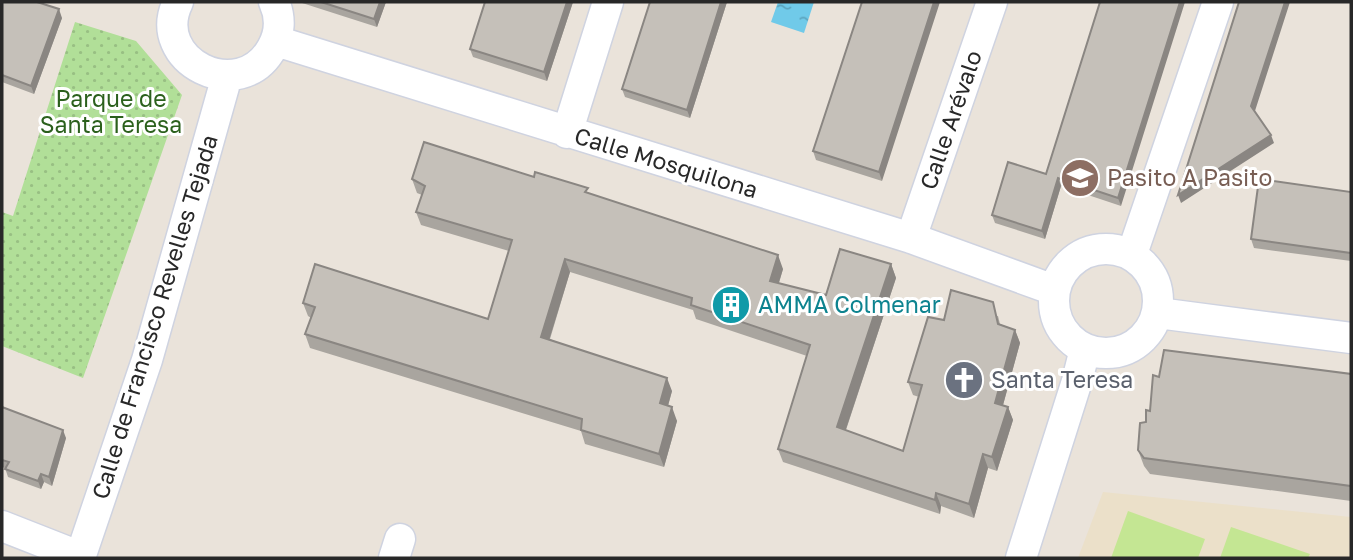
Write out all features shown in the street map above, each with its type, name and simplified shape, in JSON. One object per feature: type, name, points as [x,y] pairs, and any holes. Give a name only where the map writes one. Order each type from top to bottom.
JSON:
[{"type":"street","points":[[169,4],[175,41],[184,55],[211,74],[228,76],[257,66],[268,55],[276,41],[279,25],[274,2]]},
{"type":"street","points":[[567,132],[608,2]]},
{"type":"street","name":"Calle Arévalo","points":[[911,238],[992,2]]},
{"type":"street","points":[[1132,254],[1218,2]]},
{"type":"street","name":"Calle Mosquilona","points":[[276,41],[911,238],[1054,290]]},
{"type":"street","name":"Calle de Francisco Revelles Tejada","points":[[81,557],[147,360],[228,76]]},
{"type":"street","points":[[1108,247],[1132,254],[1149,269],[1158,290],[1158,313],[1148,333],[1130,348],[1107,354],[1084,349],[1066,335],[1055,313],[1054,290],[1065,268],[1084,252],[1108,247]]},
{"type":"street","points":[[1158,313],[1351,338]]},
{"type":"street","points":[[1021,558],[1077,381],[1084,349]]},
{"type":"street","points":[[2,526],[81,557]]},
{"type":"shaded area","points":[[1103,492],[1351,517],[1351,558],[1078,558]]},
{"type":"green space","name":"Parque de Santa Teresa","points":[[75,22],[136,41],[182,95],[83,378],[2,346],[2,212],[13,216]]},
{"type":"green space","points":[[1128,511],[1205,539],[1198,558],[1111,558]]},
{"type":"green space","points":[[1231,527],[1310,554],[1308,558],[1220,558]]},
{"type":"water","points":[[778,2],[814,2],[804,33],[771,22]]},
{"type":"building","points":[[2,2],[37,2],[59,9],[31,86],[2,75]]},
{"type":"building","points":[[321,2],[380,2],[374,19]]},
{"type":"building","points":[[485,2],[567,2],[544,72],[470,49]]},
{"type":"building","points":[[650,2],[721,2],[687,110],[622,89]]},
{"type":"building","points":[[862,2],[934,2],[879,172],[813,151]]},
{"type":"building","points":[[1100,2],[1180,2],[1118,198],[1058,178],[1042,231],[992,215],[1008,162],[1046,174]]},
{"type":"building","points":[[1239,2],[1285,2],[1251,106],[1271,135],[1178,195]]},
{"type":"building","points":[[424,142],[534,177],[535,172],[588,188],[585,192],[778,255],[770,281],[826,295],[840,249],[891,264],[837,427],[903,451],[922,385],[908,382],[928,317],[944,320],[951,290],[993,302],[998,324],[1015,330],[995,403],[1008,407],[992,457],[983,454],[969,504],[936,493],[935,500],[778,449],[810,345],[691,305],[692,298],[565,259],[541,337],[667,378],[660,403],[672,407],[659,454],[581,430],[582,419],[305,334],[315,307],[303,303],[315,264],[488,319],[512,240],[416,212],[425,186],[412,179]]},
{"type":"building","points":[[1259,179],[1351,192],[1351,253],[1251,239]]},
{"type":"building","points":[[1164,350],[1351,374],[1351,486],[1144,458],[1138,450],[1140,423],[1146,422],[1146,410],[1150,411],[1153,375],[1159,377]]},
{"type":"building","points":[[2,407],[63,430],[49,477],[41,474],[38,481],[5,469],[9,462],[2,460]]},
{"type":"place","name":"Pasito A Pasito","points":[[1080,178]]},
{"type":"place","name":"AMMA Colmenar","points":[[731,305]]},
{"type":"place","name":"Santa Teresa","points":[[964,380]]}]
